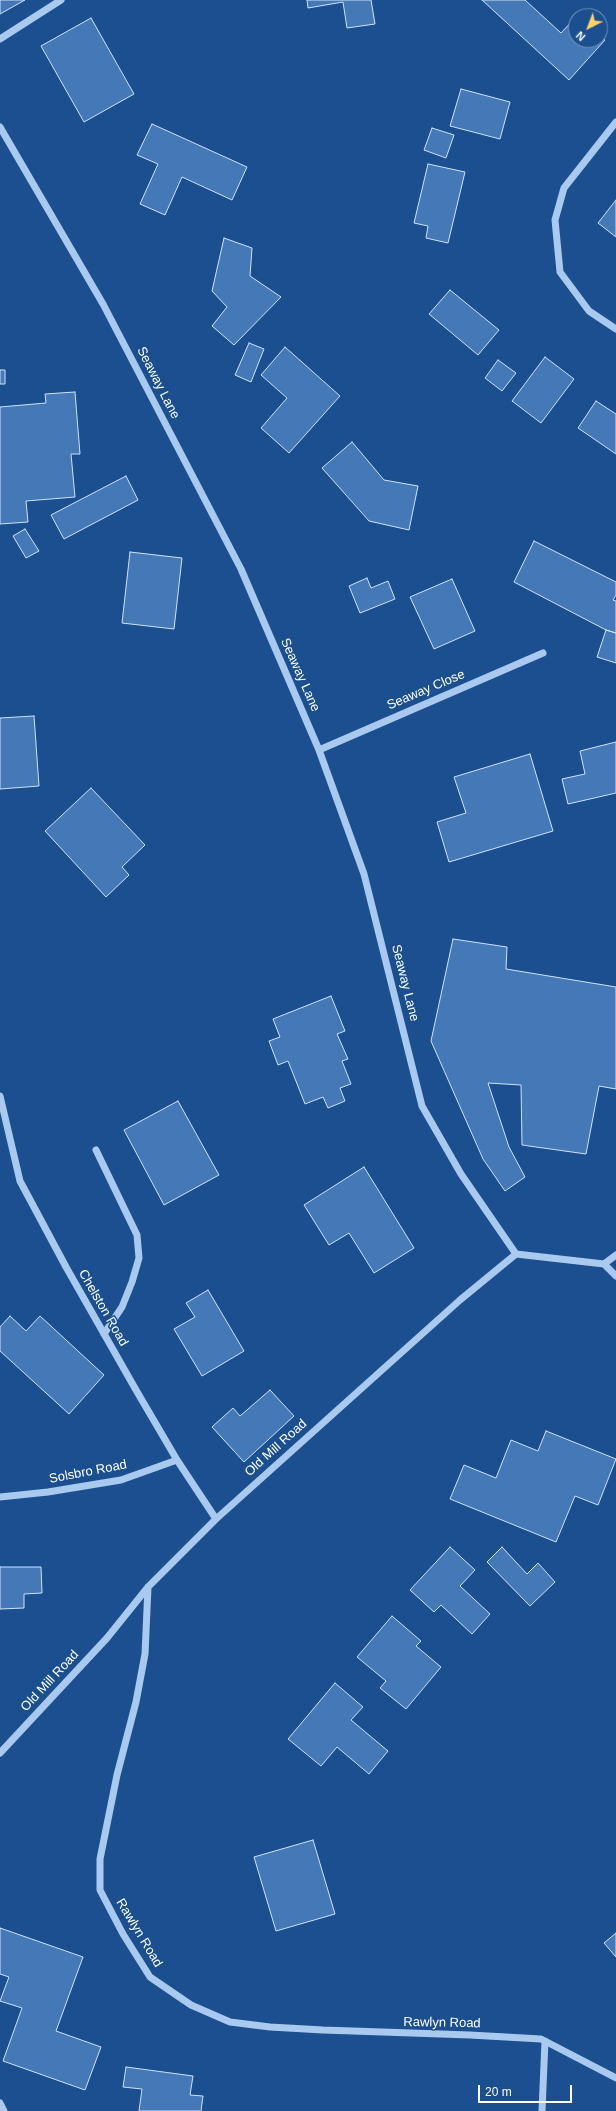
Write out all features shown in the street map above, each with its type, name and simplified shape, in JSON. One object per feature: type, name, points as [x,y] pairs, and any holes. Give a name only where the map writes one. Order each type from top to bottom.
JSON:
[{"type":"street","points":[[0,39],[61,0]]},
{"type":"street","points":[[616,122],[564,188],[554,220],[560,272],[589,311],[616,329]]},
{"type":"street","name":"Seaway Lane","points":[[0,127],[103,304],[240,569],[320,750],[364,874],[422,1106],[461,1174],[516,1254]]},
{"type":"street","name":"Seaway Close","points":[[320,750],[543,653]]},
{"type":"street","name":"Chelston Road","points":[[0,1096],[20,1181],[104,1334],[177,1460],[216,1519]]},
{"type":"street","points":[[96,1150],[137,1235],[139,1258],[132,1282],[122,1307],[104,1334]]},
{"type":"street","points":[[516,1254],[604,1264],[616,1276]]},
{"type":"street","name":"Old Mill Road","points":[[0,1753],[107,1638],[148,1587],[216,1519],[460,1300],[516,1254]]},
{"type":"street","points":[[604,1264],[616,1255]]},
{"type":"street","name":"Solsbro Road","points":[[0,1497],[48,1492],[121,1480],[177,1460]]},
{"type":"street","name":"Rawlyn Road","points":[[148,1587],[145,1654],[136,1702],[117,1776],[100,1859],[100,1890],[123,1934],[150,1977],[191,2005],[230,2022],[270,2027],[375,2033],[470,2035],[545,2041],[616,2078]]},
{"type":"street","points":[[542,2111],[545,2041]]},
{"type":"street","points":[[0,2103],[4,2111]]},
{"type":"building","points":[[0,0],[25,0],[0,14]]},
{"type":"building","points":[[307,0],[371,0],[375,24],[347,28],[343,2],[308,8]]},
{"type":"building","points":[[482,0],[525,0],[561,33],[568,26],[568,48],[598,48],[569,80]]},
{"type":"building","points":[[91,18],[134,94],[84,122],[41,46]]},
{"type":"building","points":[[461,89],[510,102],[500,139],[450,126]]},
{"type":"building","points":[[152,124],[247,167],[232,200],[182,177],[165,215],[140,204],[158,164],[137,155]]},
{"type":"building","points":[[432,128],[454,135],[446,158],[424,150]]},
{"type":"building","points":[[428,164],[465,172],[448,243],[426,238],[428,226],[414,223]]},
{"type":"building","points":[[616,200],[616,237],[598,223]]},
{"type":"building","points":[[224,238],[252,248],[250,276],[281,297],[234,345],[212,326],[227,307],[212,291]]},
{"type":"building","points":[[450,290],[499,330],[478,355],[429,314]]},
{"type":"building","points":[[249,343],[264,349],[251,382],[235,375]]},
{"type":"building","points":[[285,347],[340,396],[289,453],[261,428],[287,398],[261,375]]},
{"type":"building","points":[[545,357],[574,379],[541,423],[512,401]]},
{"type":"building","points":[[498,360],[516,373],[502,391],[485,378]]},
{"type":"building","points":[[0,370],[5,370],[5,384],[0,384]]},
{"type":"building","points":[[75,392],[80,454],[71,454],[75,497],[26,501],[28,522],[0,524],[0,407],[46,403],[45,394]]},
{"type":"building","points":[[596,401],[616,414],[616,454],[578,428]]},
{"type":"building","points":[[352,442],[384,480],[418,486],[409,530],[369,521],[322,468]]},
{"type":"building","points":[[126,476],[138,500],[64,539],[51,515]]},
{"type":"building","points":[[25,529],[39,551],[26,558],[13,536]]},
{"type":"building","points":[[534,541],[616,582],[616,595],[613,600],[616,601],[616,633],[606,630],[514,582]]},
{"type":"building","points":[[130,552],[182,558],[174,629],[122,623]]},
{"type":"building","points":[[367,578],[371,588],[388,581],[395,599],[360,613],[349,586]]},
{"type":"building","points":[[452,579],[475,631],[434,649],[410,597]]},
{"type":"building","points":[[606,630],[616,633],[616,663],[597,657]]},
{"type":"building","points":[[34,716],[39,786],[0,789],[0,718]]},
{"type":"building","points":[[616,742],[616,793],[568,804],[562,779],[585,774],[580,751]]},
{"type":"building","points":[[530,754],[553,831],[449,862],[437,822],[466,813],[454,777]]},
{"type":"building","points":[[91,788],[145,845],[122,867],[129,875],[106,897],[45,831]]},
{"type":"building","points":[[453,939],[507,947],[506,969],[616,987],[616,1089],[599,1086],[586,1154],[522,1145],[521,1085],[488,1083],[509,1147],[525,1177],[505,1191],[483,1159],[431,1041]]},
{"type":"building","points":[[331,996],[345,1031],[337,1034],[348,1059],[342,1061],[351,1084],[340,1088],[345,1101],[328,1108],[323,1097],[305,1104],[288,1061],[278,1065],[269,1041],[280,1037],[273,1019]]},
{"type":"building","points":[[178,1101],[219,1175],[164,1205],[124,1130]]},
{"type":"building","points":[[364,1167],[414,1248],[374,1273],[349,1233],[329,1245],[304,1205]]},
{"type":"building","points":[[208,1290],[244,1351],[202,1376],[174,1329],[195,1317],[186,1303]]},
{"type":"building","points":[[10,1316],[26,1331],[40,1316],[104,1375],[69,1414],[0,1351],[0,1327]]},
{"type":"building","points":[[270,1390],[294,1416],[244,1462],[212,1427],[233,1408],[240,1416]]},
{"type":"building","points":[[546,1431],[616,1459],[598,1505],[575,1496],[556,1542],[450,1499],[464,1465],[496,1478],[511,1440],[538,1451]]},
{"type":"building","points":[[450,1547],[475,1570],[460,1586],[490,1614],[472,1634],[441,1605],[434,1612],[410,1590]]},
{"type":"building","points":[[502,1547],[527,1574],[538,1563],[555,1582],[530,1606],[487,1562]]},
{"type":"building","points":[[0,1567],[41,1567],[42,1593],[24,1594],[24,1608],[0,1609]]},
{"type":"building","points":[[392,1616],[421,1641],[416,1646],[441,1667],[406,1709],[380,1688],[386,1681],[357,1657]]},
{"type":"building","points":[[335,1683],[363,1707],[351,1720],[388,1751],[369,1774],[337,1747],[321,1766],[288,1739]]},
{"type":"building","points":[[313,1840],[335,1914],[276,1931],[254,1857]]},
{"type":"building","points":[[0,1928],[83,1957],[56,2031],[101,2047],[85,2090],[3,2061],[22,2008],[0,2001],[9,1977],[0,1974]]},
{"type":"building","points":[[616,1933],[616,1957],[604,1943]]},
{"type":"building","points":[[126,2067],[193,2076],[190,2095],[203,2096],[201,2111],[139,2111],[142,2089],[123,2087]]}]
